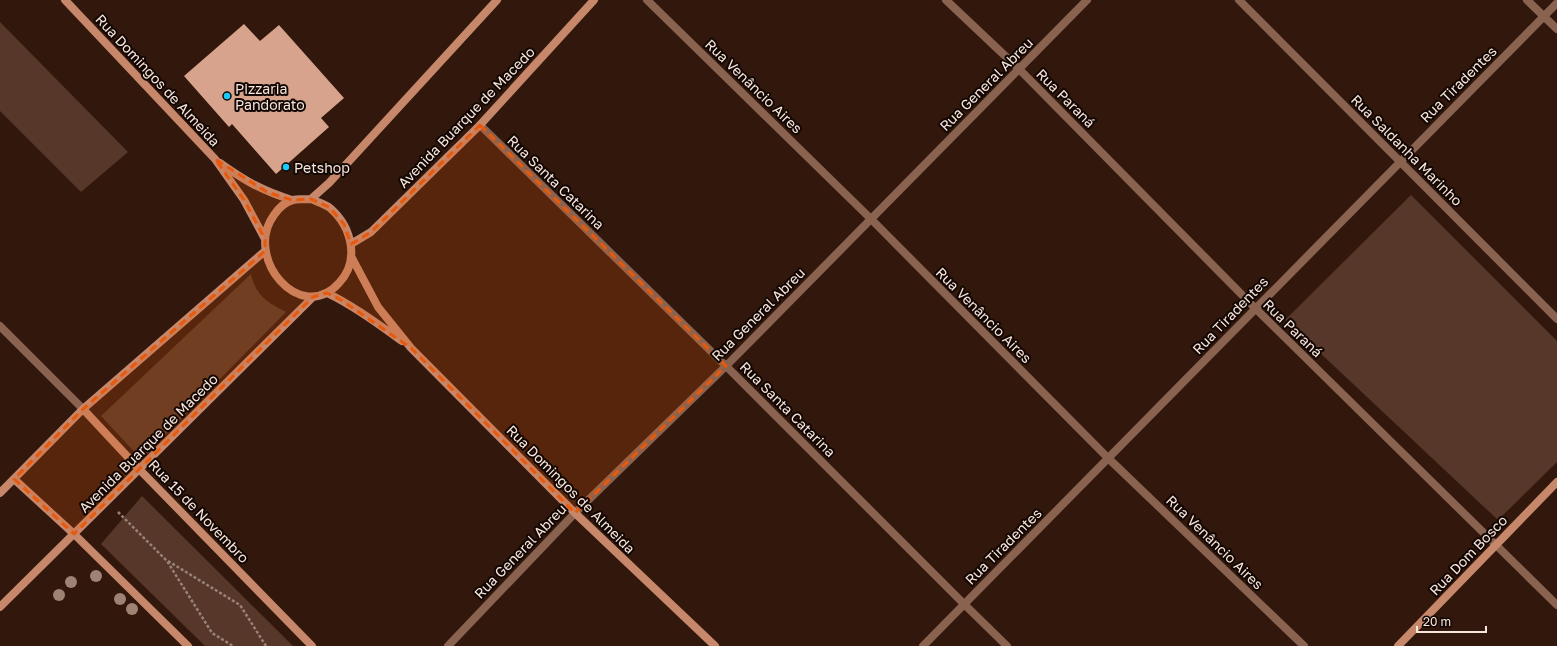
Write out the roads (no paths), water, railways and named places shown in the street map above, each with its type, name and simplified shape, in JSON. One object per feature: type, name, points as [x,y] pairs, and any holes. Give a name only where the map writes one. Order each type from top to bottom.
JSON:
[{"type":"main road","name":"Rua Domingos de Almeida","points":[[65,0],[215,159],[244,200],[265,239]]},
{"type":"main road","points":[[311,199],[329,183],[497,0]]},
{"type":"main road","name":"Avenida Buarque de Macedo","points":[[351,244],[372,232],[480,125],[594,0]]},
{"type":"main road","name":"Rua Domingos de Almeida","points":[[215,159],[244,180],[267,192],[292,200]]},
{"type":"main road","points":[[311,199],[329,207],[344,224],[351,244],[351,256],[348,272],[327,294],[313,297],[300,295],[288,288],[276,277],[270,266],[265,251],[265,239],[269,222],[279,208],[292,200],[311,199]]},
{"type":"main road","points":[[0,493],[83,409],[265,251]]},
{"type":"main road","name":"Rua Domingos de Almeida","points":[[351,256],[378,307],[411,348],[575,513],[715,646]]},
{"type":"main road","name":"Rua Domingos de Almeida","points":[[327,294],[341,300],[367,316],[411,348]]},
{"type":"main road","name":"Avenida Buarque de Macedo","points":[[0,607],[313,297]]},
{"type":"main road","name":"Rua 15 de Novembro","points":[[83,409],[139,469],[312,646]]},
{"type":"main road","points":[[14,478],[74,534],[188,646]]},
{"type":"main road","name":"Rua Dom Bosco","points":[[1398,646],[1557,482]]},
{"type":"street","name":"Rua Venâncio Aires","points":[[647,0],[871,219],[1108,458],[1304,646]]},
{"type":"street","name":"Rua Paraná","points":[[946,0],[1019,69],[1255,308],[1557,605]]},
{"type":"street","name":"Rua General Abreu","points":[[448,646],[575,513],[726,366],[1087,0]]},
{"type":"street","name":"Rua Saldanha Marinho","points":[[1239,0],[1557,319]]},
{"type":"street","points":[[1527,0],[1557,29]]},
{"type":"street","name":"Rua Tiradentes","points":[[923,646],[1557,2]]},
{"type":"street","name":"Rua Santa Catarina","points":[[480,125],[726,366],[1007,646]]},
{"type":"street","name":"Rua 15 de Novembro","points":[[0,326],[83,409]]},
{"type":"place","name":"Pizzaria Pandorato","points":[[227,96]]},
{"type":"place","name":"Petshop","points":[[286,167]]}]
